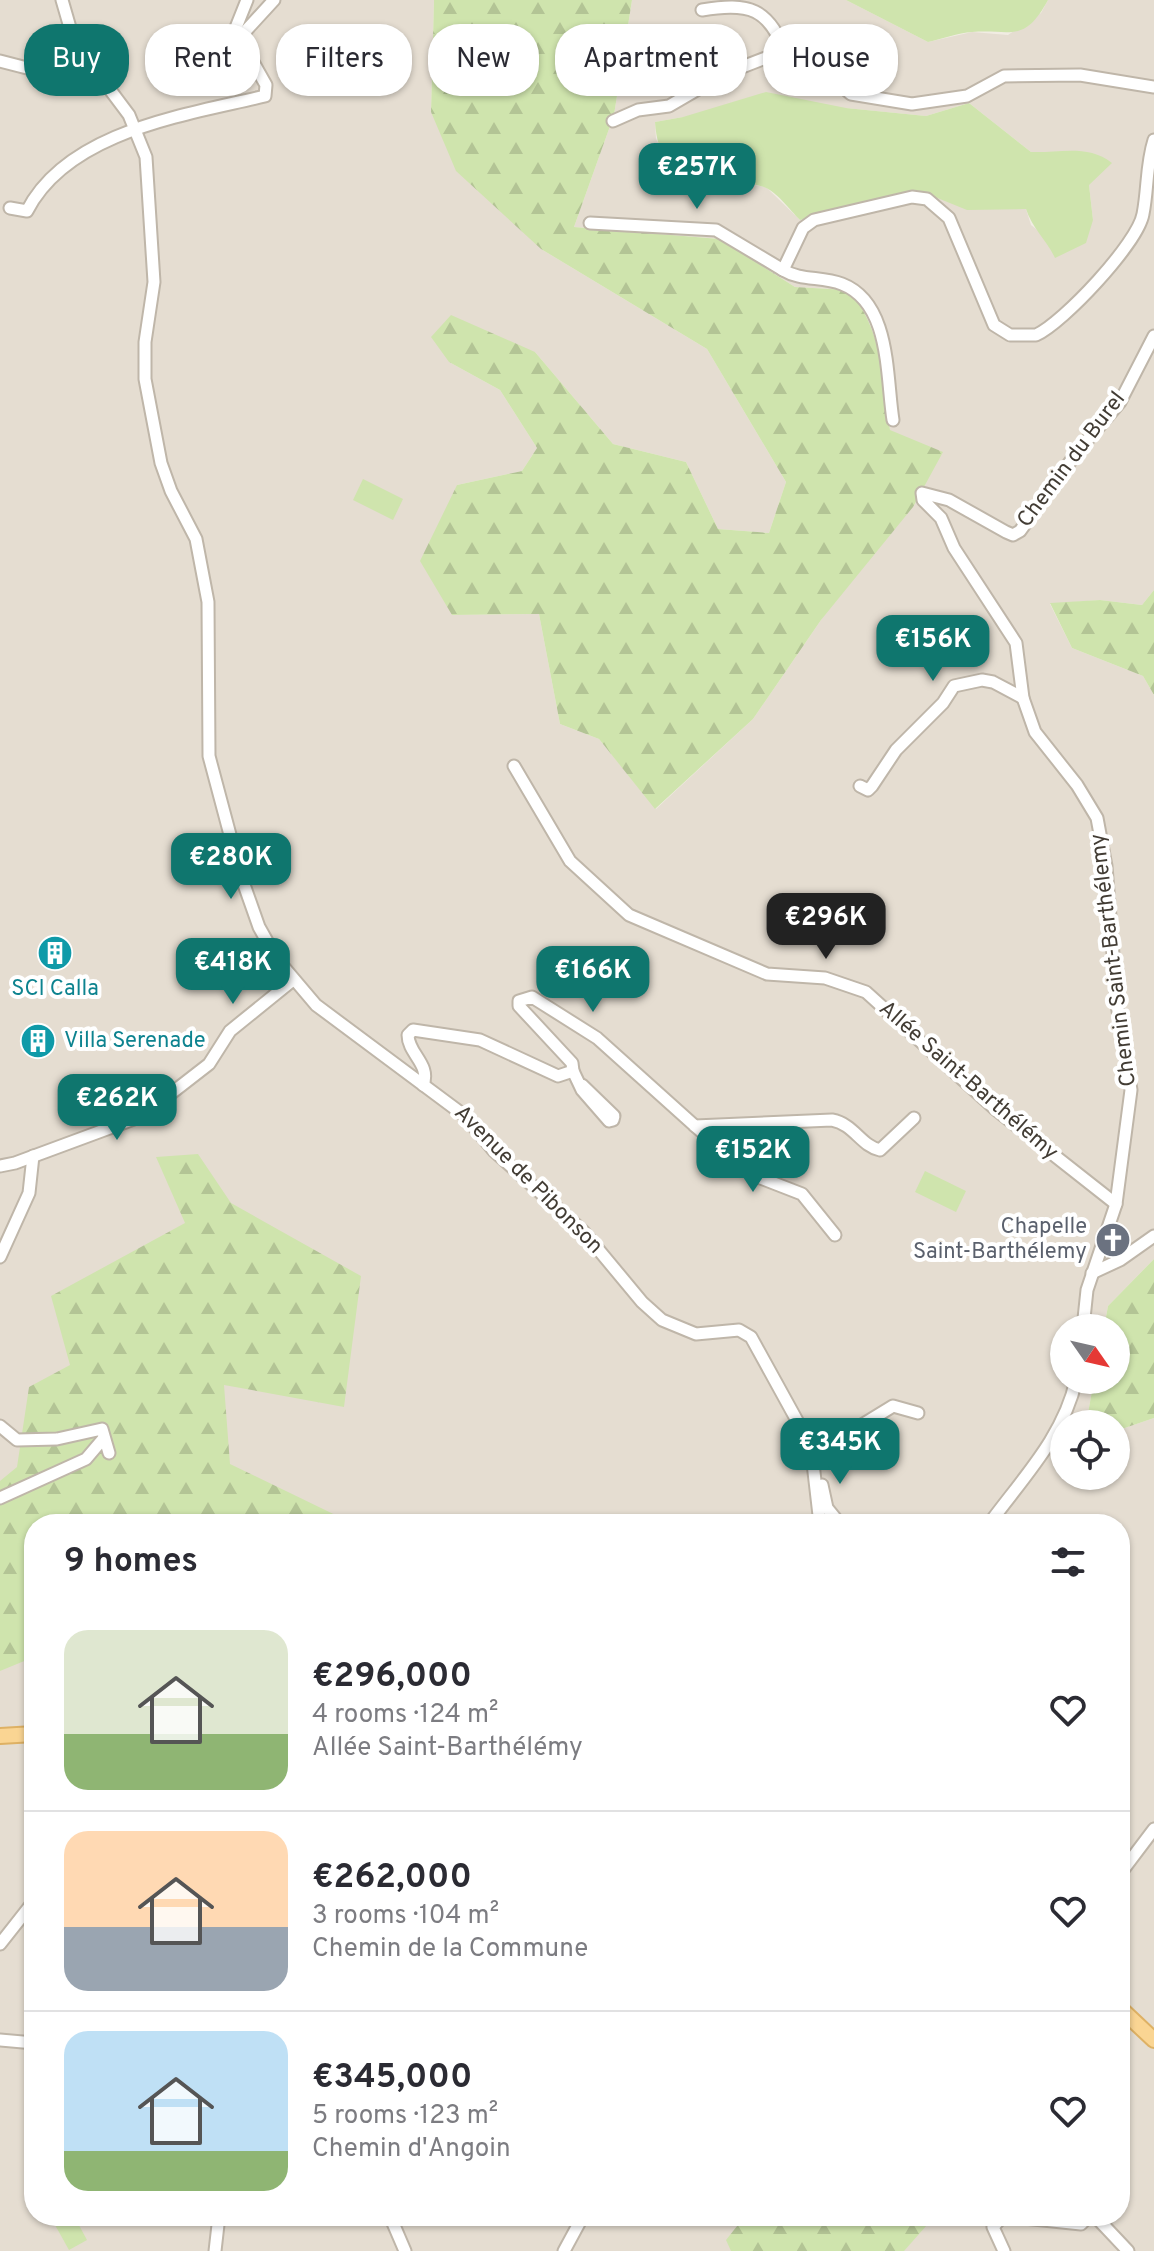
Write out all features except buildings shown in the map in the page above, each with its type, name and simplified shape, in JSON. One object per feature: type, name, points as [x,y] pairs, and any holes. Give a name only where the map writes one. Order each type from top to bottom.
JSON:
[{"type":"main road","points":[[0,1736],[24,1735]]},
{"type":"main road","points":[[1130,2017],[1154,2040]]},
{"type":"street","points":[[62,0],[69,24]]},
{"type":"street","points":[[237,24],[247,0]]},
{"type":"street","points":[[252,24],[274,0]]},
{"type":"street","points":[[702,10],[730,5],[752,10],[772,24]]},
{"type":"street","points":[[613,121],[638,110],[669,106],[724,74],[763,59]]},
{"type":"street","name":"Avenue de Pibonson","points":[[0,61],[24,67]]},
{"type":"street","points":[[10,208],[27,211],[52,175],[135,129],[265,96],[266,85],[260,74]]},
{"type":"street","points":[[863,96],[912,104],[967,96],[1004,76],[1080,75],[1154,87]]},
{"type":"street","name":"Avenue de Pibonson","points":[[115,96],[135,129],[146,157],[153,250],[152,307],[145,342],[145,379],[161,463],[196,539],[208,602],[209,756],[241,876],[259,927],[293,980],[316,1005],[465,1116],[494,1151],[583,1231],[642,1302],[662,1320],[696,1334],[739,1330],[751,1337],[791,1405],[813,1455],[817,1514]]},
{"type":"street","points":[[783,270],[803,228],[814,220],[912,197],[927,199],[949,218],[994,325],[1010,335],[1036,335],[1074,303],[1131,243],[1143,215],[1145,178],[1154,140]]},
{"type":"street","points":[[590,223],[716,230],[793,276],[855,289],[870,305],[879,323],[893,420]]},
{"type":"street","name":"Chemin du Burel","points":[[922,493],[949,500],[1013,535],[1020,531],[1078,451],[1120,402],[1154,336]]},
{"type":"street","name":"Chemin Saint-Barthélemy","points":[[922,493],[923,500],[941,518],[954,548],[1016,643],[1023,698],[1035,732],[1077,785],[1097,818],[1106,866],[1117,1005],[1131,1090],[1116,1204],[1092,1273],[1085,1314]]},
{"type":"street","points":[[860,786],[868,790],[872,786],[896,750],[943,703],[954,686],[993,682],[1023,698]]},
{"type":"street","name":"Allée Saint-Barthélémy","points":[[514,766],[570,861],[629,915],[767,974],[825,978],[866,992],[1005,1118],[1116,1204]]},
{"type":"street","points":[[0,1166],[142,1116],[209,1064],[230,1031],[293,980]]},
{"type":"street","points":[[582,1085],[573,1071],[572,1063],[524,1014],[519,1001],[532,997],[597,1038],[753,1175],[802,1194],[835,1235]]},
{"type":"street","points":[[423,1085],[425,1070],[408,1042],[408,1035],[413,1030],[480,1040],[558,1076],[573,1071]]},
{"type":"street","points":[[695,1126],[832,1120],[852,1127],[874,1149],[880,1150],[914,1118]]},
{"type":"street","points":[[0,1257],[29,1193],[33,1156]]},
{"type":"street","points":[[1092,1273],[1120,1260],[1154,1236]]},
{"type":"street","points":[[997,1514],[1053,1440],[1072,1394]]},
{"type":"street","points":[[813,1455],[893,1406],[918,1413]]},
{"type":"street","points":[[0,1426],[17,1440],[57,1439],[102,1429],[109,1453]]},
{"type":"street","points":[[0,1498],[86,1459],[103,1439]]},
{"type":"street","points":[[815,1474],[821,1479],[827,1508],[832,1514]]},
{"type":"street","points":[[1130,1861],[1154,1829]]},
{"type":"street","points":[[0,1944],[24,1914]]},
{"type":"street","points":[[0,2040],[24,2042]]},
{"type":"street","points":[[215,2251],[218,2226]]},
{"type":"street","points":[[394,2226],[405,2251]]},
{"type":"street","points":[[564,2251],[578,2226]]},
{"type":"street","points":[[994,2226],[1004,2251]]},
{"type":"street","points":[[1101,2226],[1128,2251]]},
{"type":"street","points":[[1114,2235],[1121,2232],[1136,2251]]},
{"type":"shaded area","points":[[0,0],[434,0],[433,24],[428,24],[428,96],[431,96],[431,112],[541,249],[707,349],[786,482],[769,533],[718,529],[686,462],[613,444],[535,352],[449,362],[500,390],[537,448],[522,471],[457,485],[452,615],[539,614],[560,724],[599,739],[656,809],[753,719],[821,620],[890,430],[874,327],[848,290],[795,287],[720,239],[574,227],[614,115],[617,96],[747,96],[747,24],[628,24],[632,0],[846,0],[893,24],[763,24],[763,96],[898,96],[898,27],[928,42],[972,32],[1008,35],[1041,13],[1048,0],[1154,0],[1154,590],[1142,605],[1100,600],[1050,604],[1072,648],[1143,676],[1154,695],[1154,1259],[1108,1306],[1107,1314],[1050,1314],[1050,1394],[1091,1394],[1089,1410],[1050,1410],[1050,1490],[1130,1490],[1130,1426],[1154,1418],[1154,2251],[0,2251]],"holes":[[[969,103],[1031,152],[1049,153],[1089,185],[1093,220],[1045,236],[1031,225],[1026,209],[908,193],[800,220],[766,187],[686,174],[671,165],[656,139],[655,122],[683,117],[846,108],[926,116]]]},
{"type":"green space","points":[[434,0],[632,0],[628,24],[555,24],[555,96],[617,96],[614,115],[574,227],[720,239],[795,287],[848,290],[860,305],[875,338],[890,430],[943,452],[913,507],[821,620],[753,719],[655,809],[599,739],[560,724],[539,614],[452,615],[420,561],[457,485],[522,471],[537,448],[500,390],[449,362],[431,337],[451,315],[535,352],[613,444],[686,462],[718,529],[769,533],[786,482],[707,349],[541,249],[456,171],[431,112],[431,96],[539,96],[539,24],[433,24]]},
{"type":"green space","points":[[846,0],[1048,0],[1032,23],[1016,31],[967,33],[928,42]]},
{"type":"green space","points":[[763,93],[763,96],[786,96],[846,108],[926,116],[969,103],[1031,152],[1083,151],[1112,163],[1089,185],[1093,220],[1086,243],[1055,258],[1026,209],[967,210],[930,195],[908,193],[800,220],[769,189],[693,175],[667,160],[659,144],[655,122],[683,117]]},
{"type":"green space","points":[[363,479],[403,499],[393,520],[353,500]]},
{"type":"green space","points":[[1154,590],[1154,695],[1143,676],[1072,648],[1050,603],[1100,600],[1142,605]]},
{"type":"green space","points":[[198,1154],[231,1203],[361,1276],[344,1407],[224,1385],[230,1464],[333,1514],[24,1514],[24,1661],[0,1671],[0,1481],[17,1467],[29,1387],[70,1365],[51,1296],[185,1223],[156,1157]]},
{"type":"green space","points":[[925,1171],[966,1191],[956,1212],[915,1192]]},
{"type":"green space","points":[[1154,1259],[1154,1418],[1130,1426],[1130,1410],[1089,1410],[1091,1394],[1130,1394],[1130,1314],[1107,1314],[1108,1306]]},
{"type":"green space","points":[[56,2226],[79,2226],[87,2240],[69,2250]]},
{"type":"green space","points":[[737,2226],[926,2226],[904,2251],[731,2251],[726,2240]]},
{"type":"place","name":"SCI Calla","points":[[55,953]]},
{"type":"place","name":"Villa Serenade","points":[[38,1041]]},
{"type":"place","name":"Chapelle Saint-Barthélemy","points":[[1113,1240]]}]
